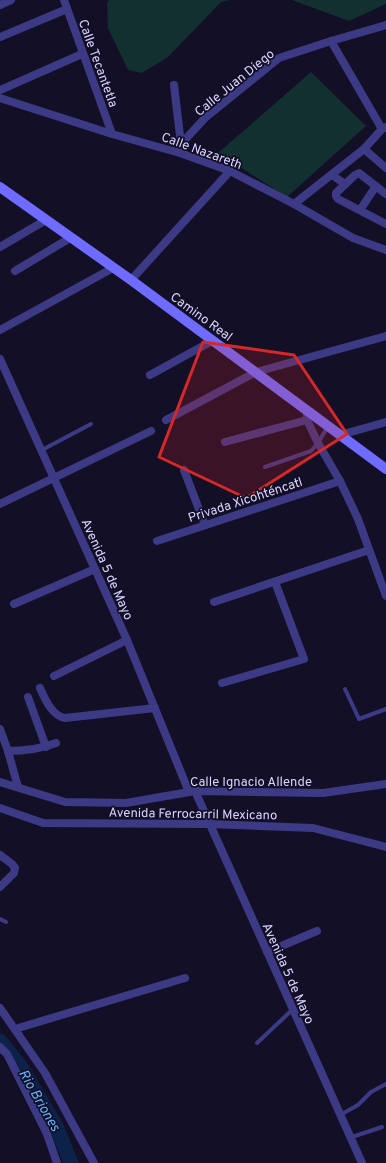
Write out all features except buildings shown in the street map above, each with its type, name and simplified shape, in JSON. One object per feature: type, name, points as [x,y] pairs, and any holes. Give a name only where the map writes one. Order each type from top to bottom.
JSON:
[{"type":"main road","name":"Camino Real","points":[[0,188],[131,280],[256,372],[307,415],[328,426],[386,469]]},
{"type":"street","points":[[0,5],[11,0]]},
{"type":"street","name":"Calle Tecantetla","points":[[64,0],[82,54],[112,134]]},
{"type":"street","points":[[0,38],[67,9]]},
{"type":"street","name":"Calle Juan Diego","points":[[181,149],[205,118],[279,58],[386,25]]},
{"type":"street","points":[[294,204],[364,149],[384,128],[331,41]]},
{"type":"street","points":[[0,90],[82,54]]},
{"type":"street","points":[[174,85],[181,149]]},
{"type":"street","name":"Calle Nazareth","points":[[0,98],[112,134],[181,149],[230,171],[294,204],[353,238],[386,250]]},
{"type":"street","points":[[364,149],[386,168]]},
{"type":"street","points":[[131,280],[230,171]]},
{"type":"street","points":[[386,194],[359,173],[336,193],[338,199],[386,224]]},
{"type":"street","points":[[332,175],[345,184]]},
{"type":"street","points":[[360,210],[376,186]]},
{"type":"street","points":[[0,248],[46,220]]},
{"type":"street","points":[[15,271],[70,238]]},
{"type":"street","points":[[0,330],[113,268]]},
{"type":"street","points":[[166,420],[256,372],[386,336]]},
{"type":"street","points":[[150,375],[212,341]]},
{"type":"street","name":"Avenida 5 de Mayo","points":[[0,358],[127,640],[192,792],[209,824],[362,1163]]},
{"type":"street","points":[[225,442],[307,415],[318,443],[340,481],[358,519],[386,596]]},
{"type":"street","points":[[340,435],[386,422]]},
{"type":"street","points":[[0,504],[151,431]]},
{"type":"street","points":[[184,470],[205,524]]},
{"type":"street","name":"Privada Xicohténcatl","points":[[157,540],[340,481]]},
{"type":"street","points":[[214,602],[369,550]]},
{"type":"street","points":[[14,604],[95,569]]},
{"type":"street","points":[[222,683],[304,659],[274,582]]},
{"type":"street","points":[[54,676],[127,640]]},
{"type":"street","points":[[40,688],[55,714],[65,718],[155,708]]},
{"type":"street","points":[[28,697],[46,747]]},
{"type":"street","points":[[0,729],[18,787]]},
{"type":"street","points":[[8,751],[28,751],[56,743]]},
{"type":"street","name":"Calle Ignacio Allende","points":[[0,782],[65,802],[126,803],[192,792],[322,793],[386,784]]},
{"type":"street","name":"Avenida Ferrocarril Mexicano","points":[[0,808],[43,823],[209,824],[314,828],[386,847]]},
{"type":"street","points":[[0,855],[15,868],[14,873],[0,886]]},
{"type":"street","points":[[267,952],[317,931]]},
{"type":"street","points":[[15,1029],[185,978]]},
{"type":"street","points":[[0,1008],[45,1073],[94,1163]]},
{"type":"street","points":[[0,1047],[7,1054],[47,1134],[57,1163]]},
{"type":"lane","points":[[42,450],[91,424]]},
{"type":"lane","points":[[265,467],[310,451],[318,443],[328,426]]},
{"type":"lane","points":[[345,689],[359,719],[386,709]]},
{"type":"lane","points":[[0,918],[6,922]]},
{"type":"lane","points":[[257,1043],[292,1010]]},
{"type":"lane","points":[[340,1115],[358,1106],[371,1092],[386,1084]]},
{"type":"lane","points":[[350,1136],[355,1136],[382,1127]]},
{"type":"highlighted area","points":[[203,342],[294,355],[347,434],[246,498],[159,457]]},
{"type":"green space","points":[[109,0],[230,0],[221,2],[168,57],[142,73],[128,70],[108,28],[107,3]]},
{"type":"green space","points":[[292,0],[386,0],[386,4],[349,21]]},
{"type":"green space","points":[[311,72],[366,126],[287,197],[218,153]]},
{"type":"waterway","name":"Rio Briones","points":[[0,1041],[21,1067],[57,1128],[71,1163]]}]
